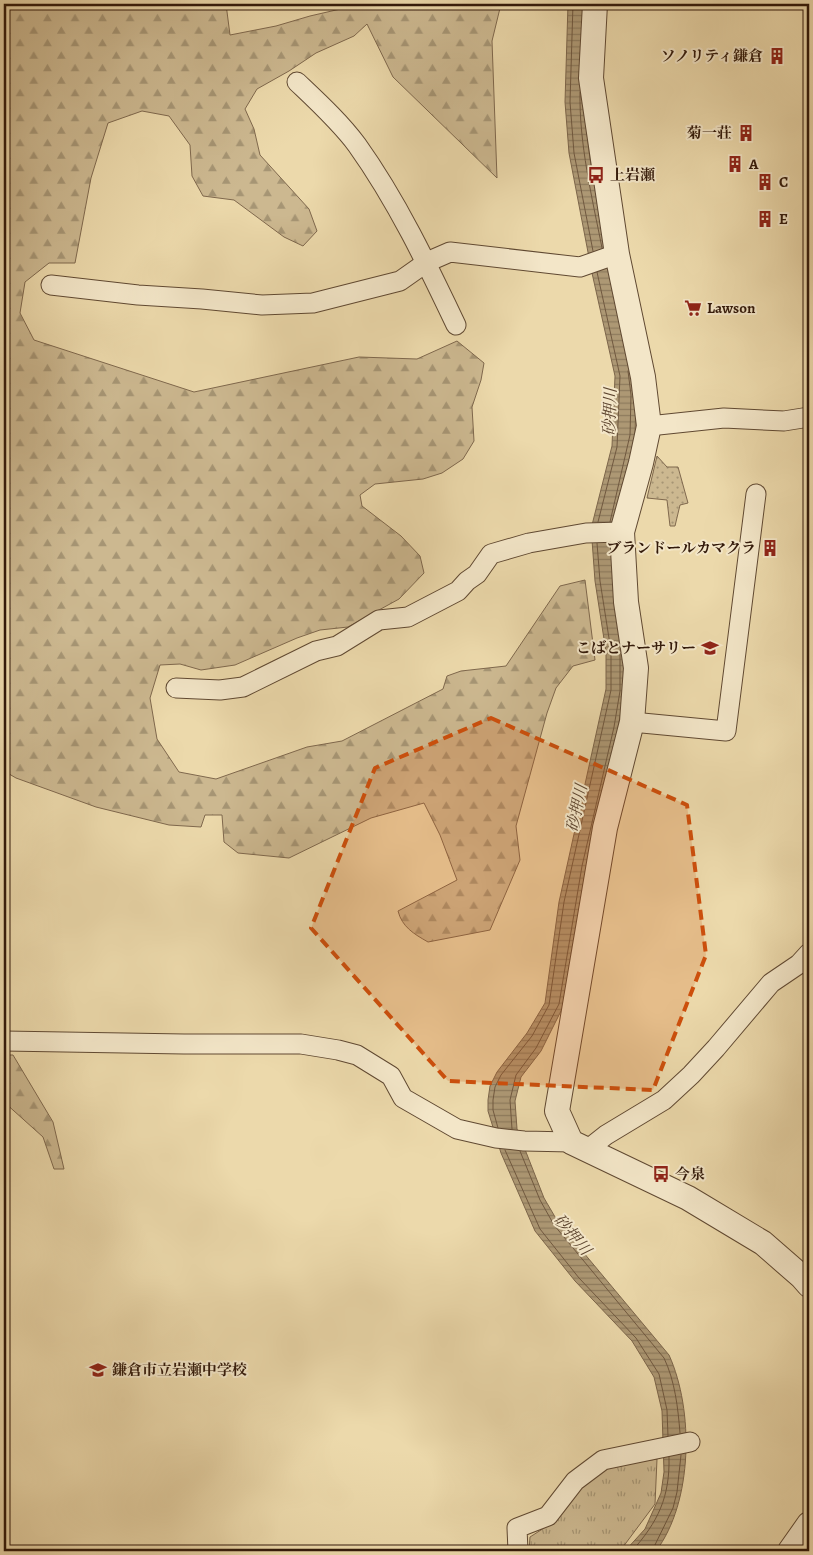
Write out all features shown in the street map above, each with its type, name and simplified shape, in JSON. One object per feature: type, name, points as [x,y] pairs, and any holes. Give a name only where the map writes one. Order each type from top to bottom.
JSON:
[{"type":"street","points":[[579,1146],[556,1111],[605,828],[632,722],[636,668],[626,602],[620,532],[641,463],[649,426],[643,377],[614,255],[591,78],[595,4]]},
{"type":"street","points":[[297,82],[356,144],[427,262],[456,325]]},
{"type":"street","points":[[52,285],[138,295],[262,305],[313,303],[400,281],[427,262],[450,252],[580,267],[614,255]]},
{"type":"street","points":[[649,426],[724,418],[784,421],[809,417]]},
{"type":"street","points":[[632,722],[726,731],[756,494]]},
{"type":"street","points":[[176,688],[220,690],[243,687],[316,651],[337,646],[379,620],[408,617],[458,591],[477,574],[492,554],[529,543],[586,533],[620,532]]},
{"type":"street","points":[[579,1146],[606,1135],[664,1100],[697,1068],[771,984],[799,964],[809,953]]},
{"type":"street","points":[[4,1041],[301,1044],[357,1055],[391,1076],[403,1098],[457,1129],[496,1138],[579,1146],[688,1198],[763,1243],[807,1276]]},
{"type":"street","points":[[518,1551],[517,1528],[548,1516],[575,1481],[603,1460],[690,1442]]},
{"type":"street","points":[[790,1551],[809,1524]]},
{"type":"highlighted area","points":[[491,718],[687,805],[706,955],[653,1090],[448,1081],[311,928],[375,768]]},
{"type":"green space","points":[[24,4],[226,4],[230,35],[276,26],[362,4],[501,4],[492,41],[497,178],[393,77],[367,24],[354,36],[316,53],[257,89],[245,109],[254,129],[260,155],[309,209],[317,231],[303,246],[284,237],[234,200],[203,196],[192,176],[190,145],[169,116],[142,111],[108,123],[91,178],[75,263],[49,263],[25,282],[20,313],[34,340],[194,392],[359,357],[417,359],[457,341],[484,363],[481,380],[472,407],[474,441],[463,459],[442,473],[423,479],[375,484],[360,495],[362,506],[401,536],[420,556],[424,573],[399,599],[348,627],[320,630],[235,665],[201,670],[180,664],[160,665],[150,698],[157,739],[179,772],[216,779],[307,747],[342,741],[443,689],[447,676],[461,671],[506,666],[560,586],[585,580],[595,660],[573,666],[556,688],[547,713],[516,826],[520,860],[490,930],[428,942],[409,930],[402,921],[398,911],[457,880],[440,835],[424,803],[371,818],[289,858],[238,853],[224,842],[222,815],[205,815],[201,827],[169,825],[96,807],[16,778],[4,771],[4,9]]},
{"type":"green space","points":[[657,456],[667,467],[678,467],[688,503],[680,505],[675,526],[670,526],[667,500],[647,498]]},
{"type":"green space","points":[[4,1055],[13,1055],[53,1122],[64,1169],[54,1169],[43,1137],[4,1102]]},
{"type":"green space","points":[[657,1459],[655,1504],[620,1551],[529,1551],[530,1537],[555,1521],[569,1496],[605,1467]]},
{"type":"water","name":"砂押川","points":[[568,4],[588,4],[584,107],[590,159],[636,395],[635,436],[611,539],[625,646],[625,691],[564,1005],[541,1051],[521,1077],[515,1101],[517,1129],[544,1198],[558,1222],[669,1355],[677,1377],[683,1402],[686,1428],[683,1482],[677,1507],[668,1531],[656,1551],[625,1551],[645,1529],[661,1493],[664,1472],[662,1411],[654,1377],[632,1341],[575,1281],[535,1231],[501,1153],[488,1111],[490,1086],[497,1072],[527,1033],[545,1003],[559,902],[606,689],[606,652],[595,581],[592,525],[612,446],[615,376],[592,273],[569,153],[565,102]]},
{"type":"place","name":"ソノリティ鎌倉","points":[[777,56]]},
{"type":"place","name":"菊一荘","points":[[746,133]]},
{"type":"place","name":"A","points":[[735,164]]},
{"type":"place","name":"上岩瀬","points":[[596,175]]},
{"type":"place","name":"C","points":[[765,182]]},
{"type":"place","name":"E","points":[[765,219]]},
{"type":"place","name":"Lawson","points":[[693,308]]},
{"type":"place","name":"ブランドールカマクラ","points":[[770,548]]},
{"type":"place","name":"こばとナーサリー","points":[[710,648]]},
{"type":"place","name":"今泉","points":[[661,1174]]},
{"type":"place","name":"鎌倉市立岩瀬中学校","points":[[98,1370]]}]
